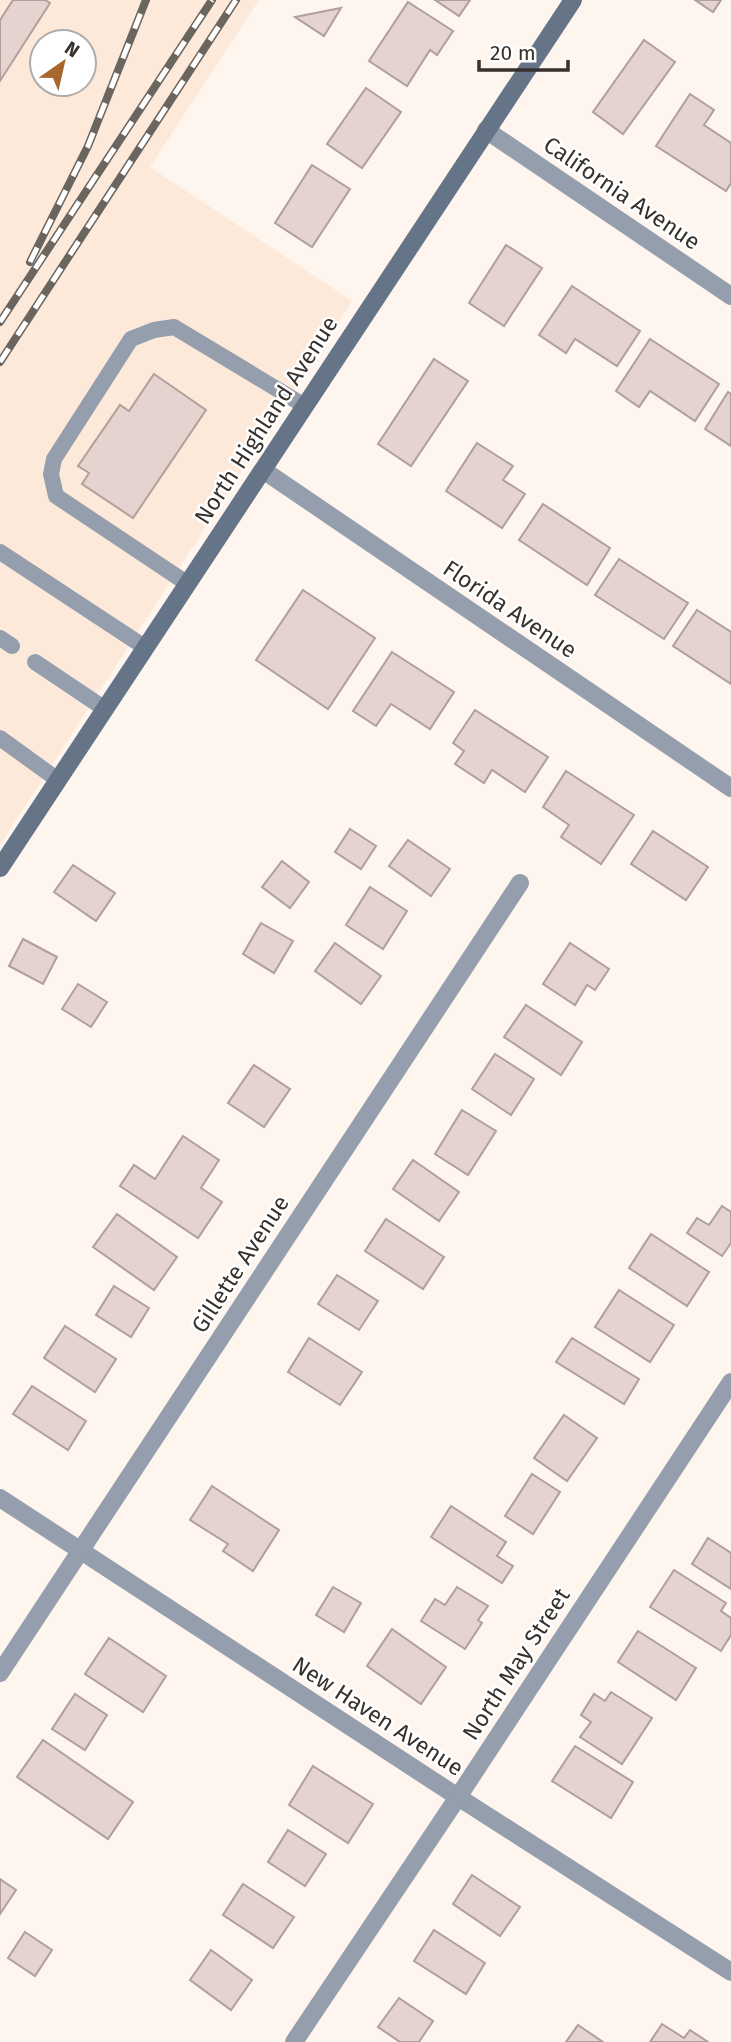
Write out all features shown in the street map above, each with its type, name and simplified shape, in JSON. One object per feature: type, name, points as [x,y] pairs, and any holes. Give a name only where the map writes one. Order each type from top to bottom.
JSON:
[{"type":"street","name":"North Highland Avenue","points":[[0,868],[573,0]]},
{"type":"street","name":"California Avenue","points":[[486,130],[731,296]]},
{"type":"street","name":"Florida Avenue","points":[[263,470],[731,788]]},
{"type":"street","name":"Gillette Avenue","points":[[0,1673],[520,883]]},
{"type":"street","name":"North May Street","points":[[294,2042],[731,1382]]},
{"type":"street","name":"New Haven Avenue","points":[[0,1498],[731,1972]]},
{"type":"lane","points":[[188,584],[56,496],[51,474],[54,459],[131,339],[154,330],[174,327],[304,406]]},
{"type":"lane","points":[[0,552],[146,648]]},
{"type":"lane","points":[[35,662],[105,709]]},
{"type":"lane","points":[[3,740],[58,780]]},
{"type":"shaded area","points":[[0,0],[259,0],[150,167],[352,301],[0,845]]},
{"type":"building","points":[[13,0],[45,0],[50,3],[34,28],[28,28],[28,37],[0,81],[0,20]]},
{"type":"building","points":[[435,0],[470,0],[459,16]]},
{"type":"building","points":[[695,0],[721,0],[713,12]]},
{"type":"building","points":[[408,2],[453,31],[437,55],[430,50],[407,86],[369,61]]},
{"type":"building","points":[[341,8],[324,36],[295,17]]},
{"type":"building","points":[[644,40],[675,62],[623,134],[593,112]]},
{"type":"building","points":[[366,88],[401,112],[362,168],[327,144]]},
{"type":"building","points":[[690,94],[714,110],[704,125],[731,143],[731,183],[726,191],[656,146]]},
{"type":"building","points":[[312,165],[350,189],[312,247],[275,223]]},
{"type":"building","points":[[506,245],[542,268],[504,326],[469,303]]},
{"type":"building","points":[[572,286],[640,331],[617,366],[575,339],[566,353],[539,335]]},
{"type":"building","points":[[650,339],[719,384],[695,421],[650,391],[639,407],[616,391]]},
{"type":"building","points":[[434,359],[468,381],[411,466],[378,444]]},
{"type":"building","points":[[154,374],[206,410],[133,518],[82,484],[89,473],[78,466],[120,405],[129,411]]},
{"type":"building","points":[[728,392],[731,394],[731,446],[705,429]]},
{"type":"building","points":[[477,443],[513,466],[503,480],[525,494],[502,528],[446,491]]},
{"type":"building","points":[[543,504],[610,548],[587,585],[519,540]]},
{"type":"building","points":[[619,559],[688,603],[664,639],[595,595]]},
{"type":"building","points":[[303,590],[375,638],[328,709],[256,660]]},
{"type":"building","points":[[697,610],[731,632],[731,684],[673,646]]},
{"type":"building","points":[[392,652],[454,692],[430,729],[391,704],[376,726],[353,711]]},
{"type":"building","points":[[475,710],[548,757],[525,792],[492,770],[484,783],[455,764],[464,751],[453,743]]},
{"type":"building","points":[[566,771],[634,815],[601,864],[561,837],[569,825],[543,807]]},
{"type":"building","points":[[350,829],[376,846],[361,869],[335,852]]},
{"type":"building","points":[[653,831],[708,867],[686,900],[631,864]]},
{"type":"building","points":[[408,840],[450,869],[431,896],[389,866]]},
{"type":"building","points":[[282,861],[309,882],[290,908],[262,887]]},
{"type":"building","points":[[73,865],[115,893],[96,921],[54,892]]},
{"type":"building","points":[[370,887],[407,911],[383,949],[346,925]]},
{"type":"building","points":[[261,923],[293,941],[274,973],[243,954]]},
{"type":"building","points":[[23,939],[57,957],[43,984],[9,966]]},
{"type":"building","points":[[335,943],[381,976],[361,1004],[315,971]]},
{"type":"building","points":[[570,943],[609,969],[595,990],[587,985],[575,1005],[543,984]]},
{"type":"building","points":[[78,984],[107,1002],[91,1027],[62,1009]]},
{"type":"building","points":[[526,1005],[582,1042],[561,1075],[504,1037]]},
{"type":"building","points":[[495,1054],[534,1079],[511,1115],[472,1089]]},
{"type":"building","points":[[254,1065],[290,1089],[264,1127],[228,1103]]},
{"type":"building","points":[[462,1110],[496,1131],[468,1175],[435,1154]]},
{"type":"building","points":[[183,1136],[219,1160],[201,1188],[222,1202],[198,1238],[120,1186],[134,1165],[155,1179]]},
{"type":"building","points":[[413,1160],[459,1192],[439,1221],[393,1189]]},
{"type":"building","points":[[722,1206],[731,1212],[731,1243],[722,1256],[687,1233],[697,1218],[709,1225]]},
{"type":"building","points":[[117,1214],[177,1257],[154,1290],[93,1247]]},
{"type":"building","points":[[386,1219],[444,1257],[423,1289],[365,1251]]},
{"type":"building","points":[[651,1234],[709,1272],[687,1306],[629,1268]]},
{"type":"building","points":[[337,1275],[378,1301],[359,1330],[318,1304]]},
{"type":"building","points":[[114,1286],[149,1308],[131,1337],[96,1315]]},
{"type":"building","points":[[619,1290],[674,1325],[650,1362],[595,1327]]},
{"type":"building","points":[[65,1326],[116,1359],[95,1392],[44,1358]]},
{"type":"building","points":[[309,1338],[362,1372],[340,1405],[288,1372]]},
{"type":"building","points":[[572,1338],[639,1379],[624,1404],[556,1362]]},
{"type":"building","points":[[32,1386],[86,1421],[68,1450],[13,1414]]},
{"type":"building","points":[[564,1415],[597,1438],[567,1481],[534,1458]]},
{"type":"building","points":[[532,1474],[560,1492],[533,1534],[505,1516]]},
{"type":"building","points":[[212,1486],[279,1530],[253,1571],[223,1551],[228,1544],[190,1520]]},
{"type":"building","points":[[451,1506],[506,1542],[497,1556],[513,1566],[502,1583],[431,1537]]},
{"type":"building","points":[[708,1538],[731,1553],[731,1589],[692,1564]]},
{"type":"building","points":[[674,1570],[726,1603],[721,1611],[731,1618],[731,1635],[721,1651],[650,1607]]},
{"type":"building","points":[[333,1587],[361,1603],[344,1632],[316,1615]]},
{"type":"building","points":[[457,1587],[488,1606],[478,1620],[482,1623],[465,1649],[421,1621],[435,1599],[445,1605]]},
{"type":"building","points":[[392,1629],[446,1667],[421,1704],[367,1666]]},
{"type":"building","points":[[638,1631],[696,1668],[676,1700],[618,1662]]},
{"type":"building","points":[[109,1638],[166,1676],[143,1712],[85,1674]]},
{"type":"building","points":[[611,1692],[652,1718],[622,1764],[580,1737],[591,1722],[581,1715],[594,1694],[605,1701]]},
{"type":"building","points":[[75,1694],[107,1715],[85,1750],[52,1729]]},
{"type":"building","points":[[43,1740],[133,1802],[108,1839],[17,1777]]},
{"type":"building","points":[[575,1746],[633,1782],[611,1818],[552,1781]]},
{"type":"building","points":[[313,1766],[373,1804],[348,1843],[289,1805]]},
{"type":"building","points":[[288,1830],[326,1854],[305,1886],[268,1862]]},
{"type":"building","points":[[472,1875],[520,1907],[500,1936],[453,1904]]},
{"type":"building","points":[[0,1879],[16,1890],[0,1914]]},
{"type":"building","points":[[243,1884],[294,1917],[273,1948],[223,1915]]},
{"type":"building","points":[[434,1930],[485,1963],[466,1994],[414,1961]]},
{"type":"building","points":[[25,1932],[52,1950],[35,1976],[8,1958]]},
{"type":"building","points":[[211,1950],[252,1980],[231,2010],[190,1980]]},
{"type":"building","points":[[399,1998],[433,2021],[419,2042],[400,2042],[378,2027]]},
{"type":"building","points":[[662,2024],[684,2038],[690,2030],[708,2042],[650,2042]]},
{"type":"building","points":[[578,2025],[603,2042],[566,2042]]},
{"type":"railway","points":[[30,262],[88,146],[146,0]]},
{"type":"railway","points":[[0,322],[212,0]]},
{"type":"railway","points":[[0,362],[236,0]]}]
